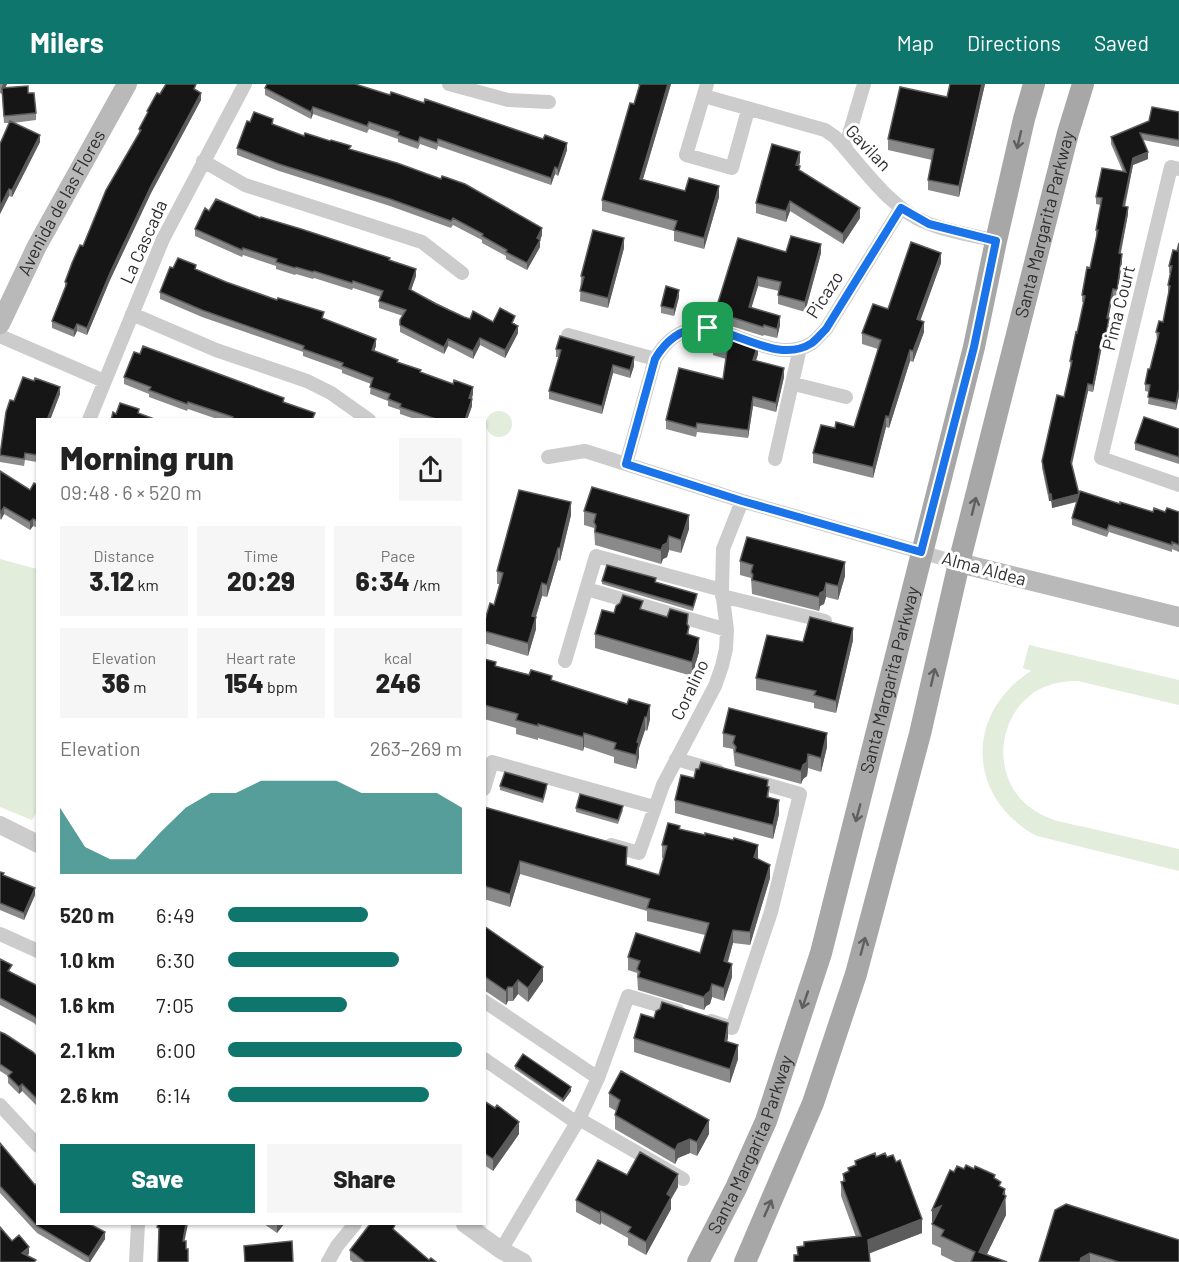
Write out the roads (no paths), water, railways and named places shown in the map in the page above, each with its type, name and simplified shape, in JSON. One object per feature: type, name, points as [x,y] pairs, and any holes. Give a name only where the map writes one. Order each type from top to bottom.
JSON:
[{"type":"main road","name":"Avenida de las Flores","points":[[0,324],[37,246],[127,84]]},
{"type":"main road","name":"Santa Margarita Parkway","points":[[698,1262],[736,1188],[766,1120],[821,953],[974,347],[996,241],[1034,84]]},
{"type":"main road","name":"Santa Margarita Parkway","points":[[745,1262],[813,1103],[855,974],[920,734],[959,563],[1068,134],[1083,84]]},
{"type":"main road","name":"Alma Aldea","points":[[959,563],[1179,617]]},
{"type":"street","name":"La Cascada","points":[[89,418],[163,239],[202,161],[245,84]]},
{"type":"street","points":[[449,84],[508,100],[549,102]]},
{"type":"street","points":[[845,148],[864,84]]},
{"type":"street","points":[[706,90],[686,155],[732,168],[748,110]]},
{"type":"street","name":"Gavilan","points":[[706,90],[748,110],[825,130],[836,137],[901,208],[929,224],[996,241]]},
{"type":"street","points":[[202,161],[245,185],[422,242],[462,273]]},
{"type":"street","name":"Pima Court","points":[[1175,168],[1101,458],[1179,485]]},
{"type":"street","name":"Picazo","points":[[800,348],[813,342],[826,329],[901,208]]},
{"type":"street","points":[[132,314],[216,350],[307,381],[330,393],[366,418]]},
{"type":"street","points":[[626,464],[655,359],[662,346],[675,336],[691,329],[708,328],[778,349],[800,348],[794,384],[775,459]]},
{"type":"street","points":[[568,335],[655,359]]},
{"type":"street","points":[[0,336],[104,381]]},
{"type":"street","points":[[794,384],[846,397]]},
{"type":"street","name":"Alma Aldea","points":[[548,457],[585,452],[742,501],[959,563]]},
{"type":"street","name":"Coralino","points":[[595,841],[639,853],[654,807],[676,759],[715,686],[726,650],[727,630],[722,593],[723,549],[742,501]]},
{"type":"street","points":[[565,661],[596,556],[836,624]]},
{"type":"street","points":[[587,589],[727,630]]},
{"type":"street","points":[[501,1250],[578,1121],[598,1078],[628,996],[732,1028],[771,912],[800,794],[676,759]]},
{"type":"street","points":[[486,782],[492,762],[654,807]]},
{"type":"street","points":[[0,825],[36,843]]},
{"type":"street","points":[[0,934],[36,950]]},
{"type":"street","points":[[486,1002],[598,1078]]},
{"type":"street","points":[[486,1060],[578,1121],[683,1179]]},
{"type":"street","points":[[0,1105],[36,1144]]},
{"type":"street","points":[[136,1262],[137,1225]]},
{"type":"street","points":[[328,1262],[337,1246],[354,1225]]},
{"type":"street","points":[[466,1225],[501,1250],[523,1262]]}]
